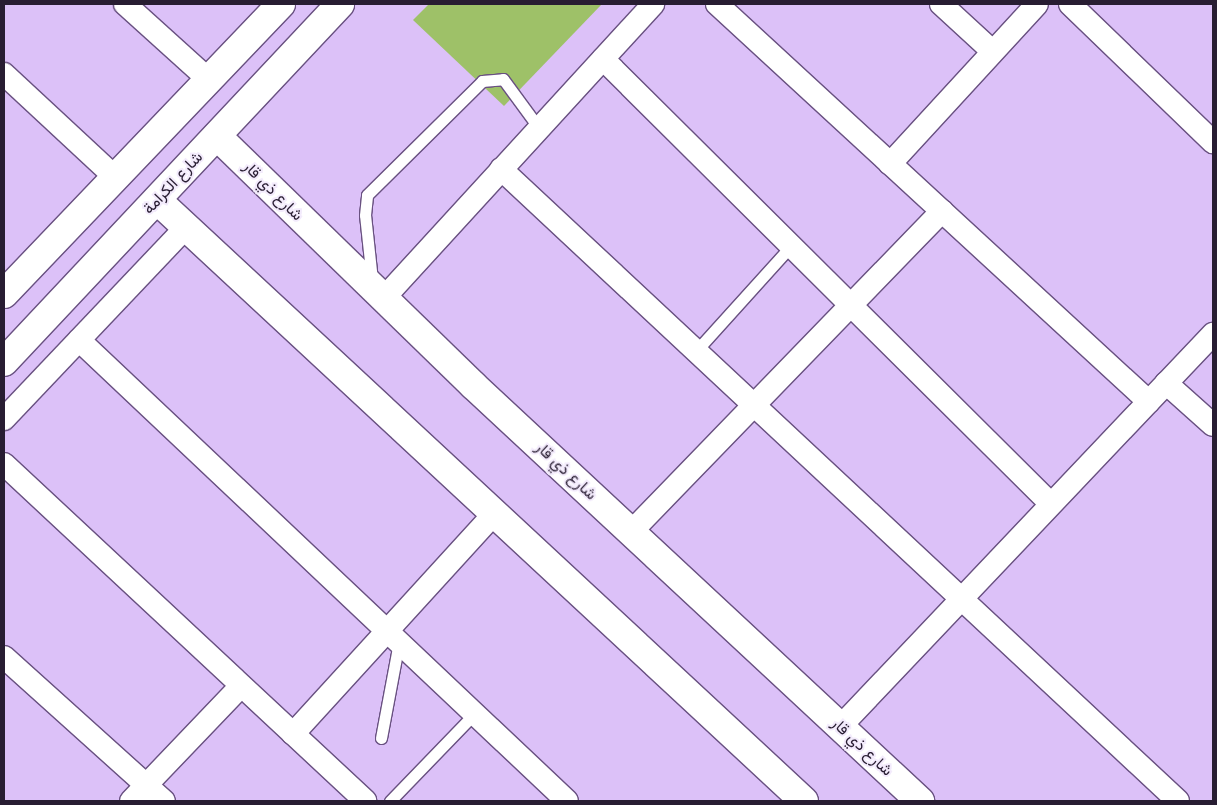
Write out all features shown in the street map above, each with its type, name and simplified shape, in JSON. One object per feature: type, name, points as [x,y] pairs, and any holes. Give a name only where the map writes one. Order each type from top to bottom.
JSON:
[{"type":"street","points":[[126,4],[209,80]]},
{"type":"street","points":[[6,286],[116,177],[281,4]]},
{"type":"street","name":"شارع الكرامة","points":[[4,362],[340,4]]},
{"type":"street","points":[[378,294],[502,169],[653,4]]},
{"type":"street","points":[[717,4],[1149,402]]},
{"type":"street","points":[[941,4],[992,50]]},
{"type":"street","points":[[890,164],[992,50],[1037,4]]},
{"type":"street","points":[[1070,4],[1213,142]]},
{"type":"street","points":[[603,58],[1051,504]]},
{"type":"street","points":[[4,74],[116,177]]},
{"type":"street","name":"شارع ذي قار","points":[[217,136],[378,294],[920,801]]},
{"type":"street","points":[[502,169],[1178,801]]},
{"type":"street","points":[[157,200],[184,229],[495,513],[804,801]]},
{"type":"street","points":[[631,532],[942,211]]},
{"type":"street","points":[[4,419],[184,229]]},
{"type":"street","points":[[840,727],[1213,334]]},
{"type":"street","points":[[78,340],[567,801]]},
{"type":"street","points":[[1166,383],[1213,425]]},
{"type":"street","points":[[4,464],[365,801]]},
{"type":"street","points":[[293,734],[393,637],[495,513]]},
{"type":"street","points":[[4,658],[138,793],[164,801]]},
{"type":"street","points":[[138,793],[241,686]]},
{"type":"lane","points":[[378,294],[364,215],[367,195],[482,82],[503,79],[539,128]]},
{"type":"lane","points":[[696,351],[792,246]]},
{"type":"lane","points":[[381,738],[393,637]]},
{"type":"lane","points":[[390,801],[474,714]]},
{"type":"green space","points":[[429,4],[602,4],[504,106],[413,20]]}]
